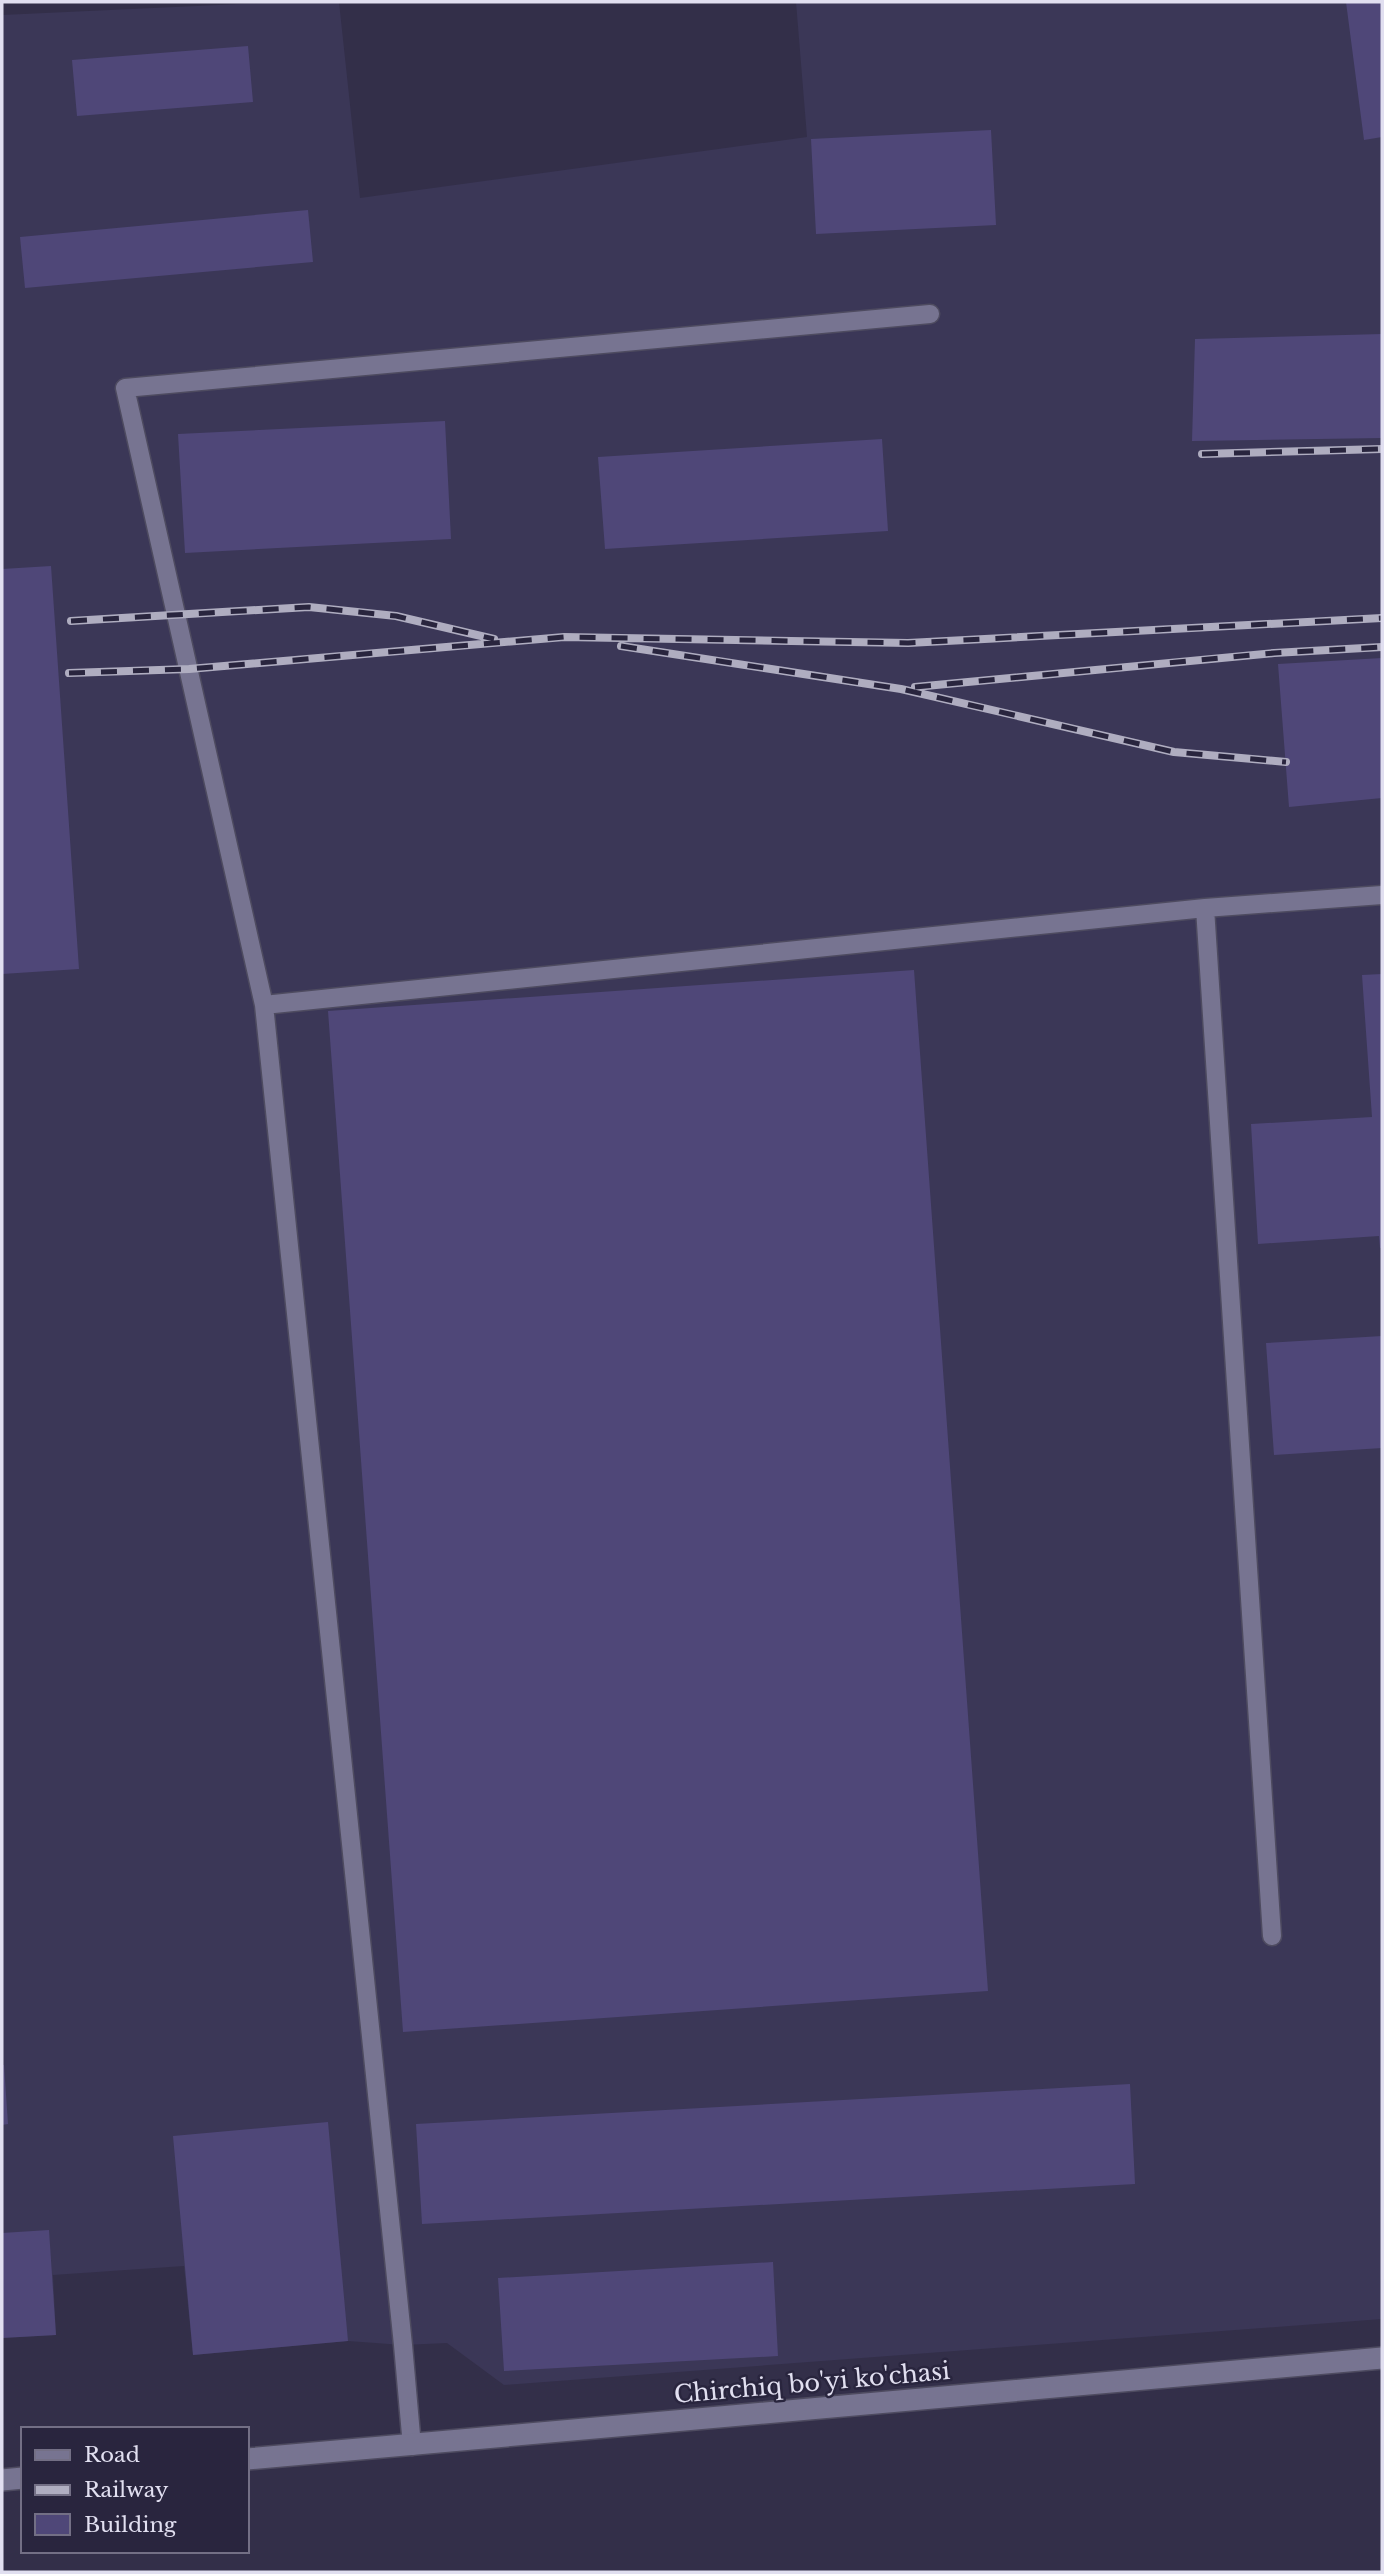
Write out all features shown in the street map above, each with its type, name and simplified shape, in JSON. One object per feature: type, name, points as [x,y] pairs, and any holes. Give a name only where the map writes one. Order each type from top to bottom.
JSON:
[{"type":"street","name":"Chirchiq bo'yi ko'chasi","points":[[248,2459],[1382,2358]]},
{"type":"street","points":[[2,2480],[21,2478]]},
{"type":"lane","points":[[412,2446],[264,1005],[125,388],[930,314]]},
{"type":"lane","points":[[264,1005],[1205,908],[1382,895]]},
{"type":"lane","points":[[1205,908],[1272,1936]]},
{"type":"shaded area","points":[[339,2],[360,198],[807,137],[796,2],[1382,2],[1382,2319],[504,2385],[447,2343],[403,2345],[348,2341],[193,2355],[184,2266],[53,2275],[56,2335],[2,2338],[2,15]]},
{"type":"building","points":[[1346,2],[1382,2],[1382,137],[1364,140]]},
{"type":"building","points":[[248,46],[253,102],[77,116],[72,60]]},
{"type":"building","points":[[991,130],[996,225],[816,234],[811,139]]},
{"type":"building","points":[[308,210],[313,262],[25,288],[20,237]]},
{"type":"building","points":[[1382,334],[1382,438],[1192,441],[1195,339]]},
{"type":"building","points":[[445,421],[451,539],[185,553],[178,434]]},
{"type":"building","points":[[882,439],[888,531],[605,549],[598,457]]},
{"type":"building","points":[[51,566],[79,969],[2,974],[2,569]]},
{"type":"building","points":[[1382,658],[1382,798],[1289,807],[1278,664]]},
{"type":"building","points":[[914,970],[988,1991],[403,2032],[328,1011]]},
{"type":"building","points":[[1382,974],[1382,1248],[1379,1236],[1258,1244],[1251,1124],[1372,1117],[1362,975]]},
{"type":"building","points":[[1382,1336],[1382,1448],[1274,1455],[1266,1343]]},
{"type":"building","points":[[2,2065],[8,2124],[2,2125]]},
{"type":"building","points":[[1130,2084],[1135,2184],[422,2224],[416,2124]]},
{"type":"building","points":[[328,2122],[348,2341],[193,2355],[173,2136]]},
{"type":"building","points":[[49,2230],[56,2335],[2,2338],[2,2233]]},
{"type":"building","points":[[773,2262],[778,2356],[504,2371],[498,2278]]},
{"type":"railway","points":[[1202,454],[1382,449]]},
{"type":"railway","points":[[71,621],[309,607],[396,616],[494,639]]},
{"type":"railway","points":[[69,673],[189,669],[564,637],[908,643],[1382,618]]},
{"type":"railway","points":[[621,646],[901,689],[1174,752],[1286,762]]},
{"type":"railway","points":[[915,687],[1274,653],[1382,647]]}]
